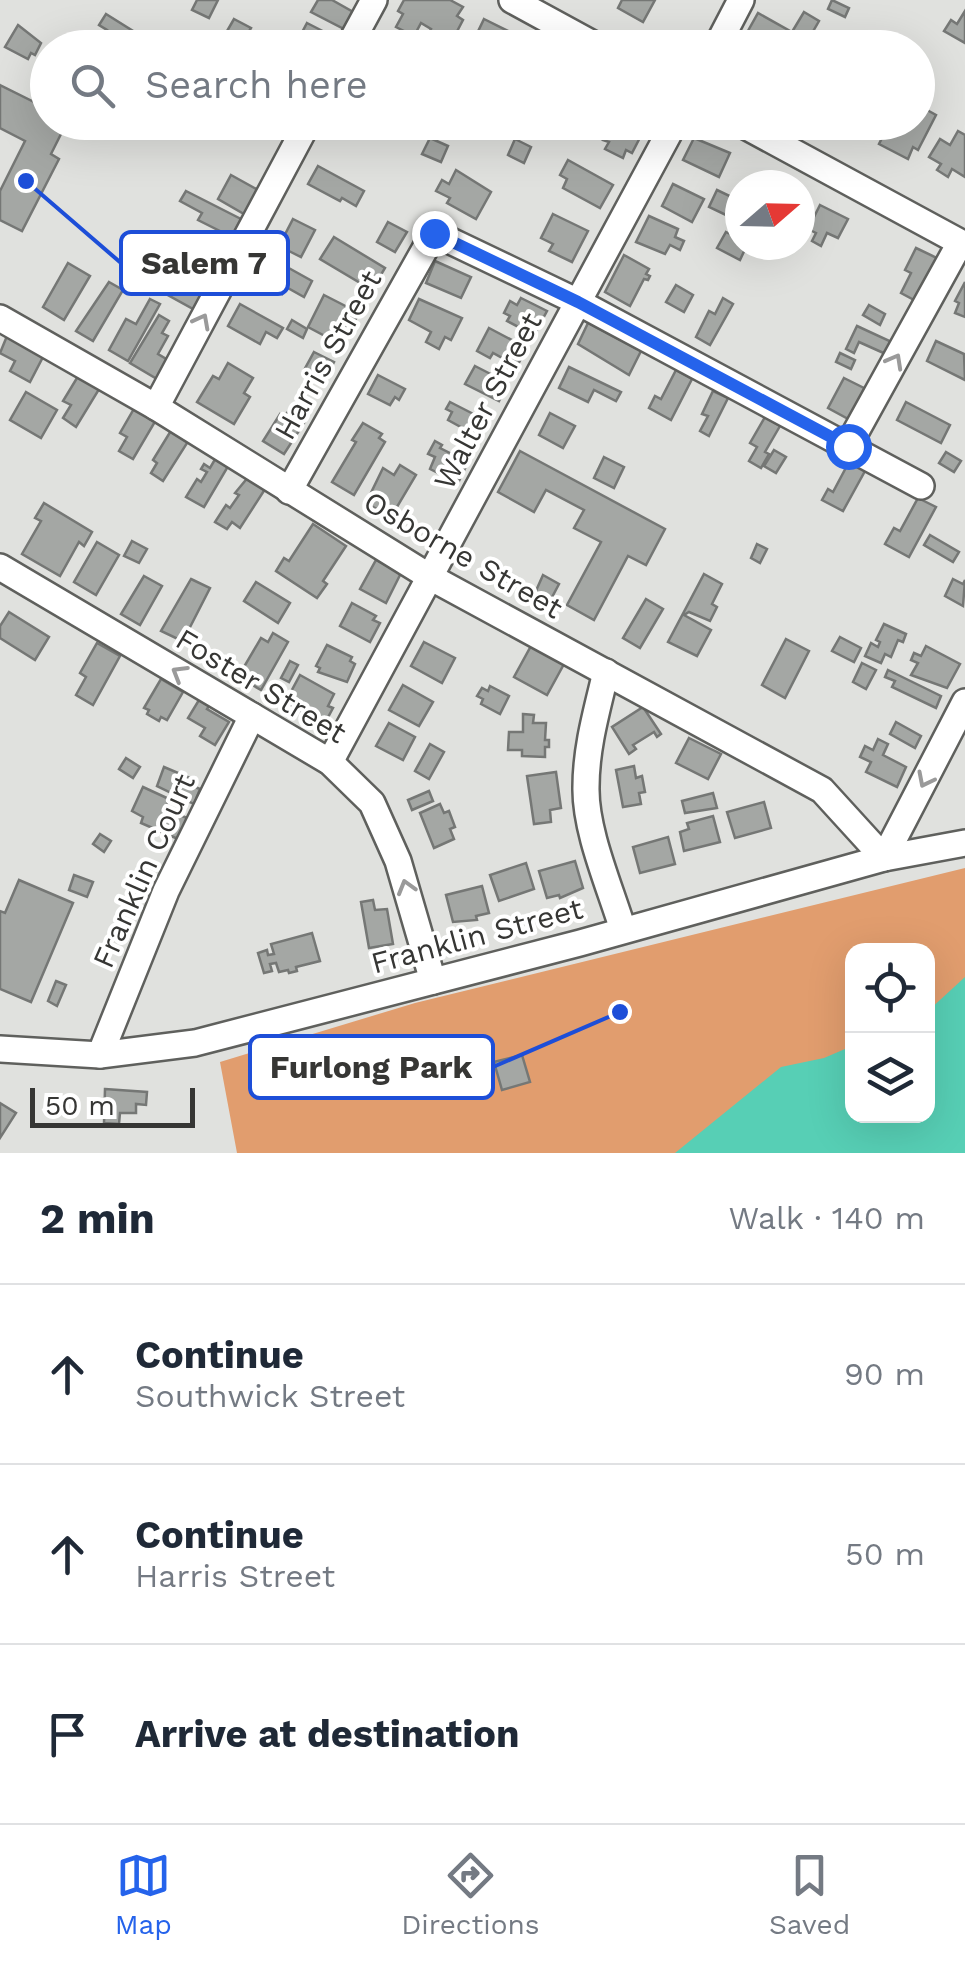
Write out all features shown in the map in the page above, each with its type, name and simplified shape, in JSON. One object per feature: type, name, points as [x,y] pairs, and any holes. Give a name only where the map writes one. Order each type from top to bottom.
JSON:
[{"type":"street","points":[[358,30],[374,0]]},
{"type":"street","points":[[512,0],[567,30]]},
{"type":"street","points":[[725,30],[741,0]]},
{"type":"street","points":[[156,407],[298,140]]},
{"type":"street","name":"Walter Street","points":[[330,762],[665,140]]},
{"type":"street","points":[[771,140],[962,244],[848,446]]},
{"type":"street","name":"Harris Street","points":[[289,491],[434,233],[578,302]]},
{"type":"street","points":[[578,302],[920,486]]},
{"type":"street","name":"Osborne Street","points":[[0,318],[156,407],[430,578],[822,790],[884,858]]},
{"type":"street","name":"Foster Street","points":[[0,566],[330,762],[372,803],[398,861],[432,981]]},
{"type":"street","points":[[606,672],[589,746],[586,789],[588,815],[623,930]]},
{"type":"street","points":[[884,858],[965,702]]},
{"type":"street","name":"Franklin Court","points":[[100,1055],[166,890],[252,716]]},
{"type":"street","name":"Franklin Street","points":[[0,1050],[100,1055],[195,1044],[884,858],[965,843]]},
{"type":"shaded area","points":[[965,868],[965,1153],[237,1153],[220,1062],[415,1003]]},
{"type":"shaded area","points":[[965,977],[965,1153],[675,1153],[781,1067],[845,1049],[845,1123],[935,1123],[935,1005]]},
{"type":"building","points":[[197,0],[218,0],[209,18],[192,10]]},
{"type":"building","points":[[318,0],[332,0],[355,13],[346,30],[311,12]]},
{"type":"building","points":[[404,0],[450,0],[463,7],[457,16],[463,20],[458,30],[430,30],[421,23],[417,30],[402,30],[396,27],[403,14],[398,11]]},
{"type":"building","points":[[622,0],[655,0],[643,22],[618,8]]},
{"type":"building","points":[[832,0],[849,8],[845,17],[828,9]]},
{"type":"building","points":[[965,11],[965,43],[944,31],[951,20],[957,24]]},
{"type":"building","points":[[804,12],[819,21],[814,30],[793,30]]},
{"type":"building","points":[[758,13],[788,30],[748,30]]},
{"type":"building","points":[[106,14],[131,30],[107,30],[99,25]]},
{"type":"building","points":[[234,19],[251,28],[250,30],[228,30]]},
{"type":"building","points":[[484,19],[506,30],[479,30]]},
{"type":"building","points":[[18,25],[30,34],[28,59],[5,47]]},
{"type":"building","points":[[0,85],[30,100],[30,140],[58,140],[51,154],[59,159],[22,231],[0,220],[0,191],[25,141],[0,128]]},
{"type":"building","points":[[958,131],[965,135],[965,177],[952,169],[948,177],[937,170],[941,164],[929,157],[940,139],[950,145]]},
{"type":"building","points":[[429,140],[448,146],[441,162],[422,154]]},
{"type":"building","points":[[515,140],[531,147],[524,163],[508,155]]},
{"type":"building","points":[[603,140],[639,140],[632,153],[626,150],[623,158],[605,149],[609,142]]},
{"type":"building","points":[[693,140],[730,153],[719,177],[683,160]]},
{"type":"building","points":[[881,140],[923,140],[918,150],[913,147],[908,159],[879,144]]},
{"type":"building","points":[[568,160],[613,185],[600,208],[563,188],[567,179],[560,175]]},
{"type":"building","points":[[318,166],[364,191],[356,206],[308,184]]},
{"type":"building","points":[[456,170],[491,192],[476,219],[447,203],[450,198],[436,191],[442,180],[449,184]]},
{"type":"building","points":[[231,175],[258,190],[244,214],[218,199]]},
{"type":"building","points":[[673,184],[704,199],[692,222],[662,206]]},
{"type":"building","points":[[717,190],[725,194],[725,215],[709,207]]},
{"type":"building","points":[[186,191],[241,219],[232,237],[198,220],[202,213],[180,201]]},
{"type":"building","points":[[820,205],[848,219],[838,238],[827,233],[821,246],[815,243],[815,215]]},
{"type":"building","points":[[553,214],[588,231],[572,262],[549,251],[553,244],[541,238]]},
{"type":"building","points":[[649,216],[678,229],[675,237],[684,241],[680,250],[670,245],[665,254],[636,242]]},
{"type":"building","points":[[293,219],[315,230],[301,257],[279,246]]},
{"type":"building","points":[[388,222],[407,232],[395,252],[377,242]]},
{"type":"building","points":[[725,234],[725,252],[717,248]]},
{"type":"building","points":[[334,237],[385,268],[372,290],[320,259]]},
{"type":"building","points":[[916,248],[937,258],[916,301],[901,293],[911,273],[905,270]]},
{"type":"building","points":[[624,255],[649,269],[646,274],[650,276],[644,279],[630,306],[605,292]]},
{"type":"building","points":[[269,257],[312,281],[304,297],[286,287],[282,294],[257,280]]},
{"type":"building","points":[[435,261],[471,277],[461,298],[426,283]]},
{"type":"building","points":[[68,263],[90,276],[64,320],[43,307]]},
{"type":"building","points":[[184,268],[211,284],[195,310],[166,294]]},
{"type":"building","points":[[109,282],[123,290],[93,341],[76,331]]},
{"type":"building","points":[[965,282],[965,317],[955,313],[959,303],[955,301]]},
{"type":"building","points":[[676,285],[693,295],[684,312],[666,302]]},
{"type":"building","points":[[324,295],[359,313],[342,345],[308,327]]},
{"type":"building","points":[[521,298],[547,311],[534,335],[507,321],[510,316],[504,313],[510,301],[517,305]]},
{"type":"building","points":[[723,298],[733,304],[710,345],[696,337],[709,311],[715,314]]},
{"type":"building","points":[[150,299],[160,304],[128,361],[109,350],[126,319],[136,324]]},
{"type":"building","points":[[419,299],[462,318],[451,340],[445,337],[439,349],[426,342],[431,332],[409,320]]},
{"type":"building","points":[[240,304],[283,328],[277,338],[266,332],[260,344],[228,326]]},
{"type":"building","points":[[869,305],[885,314],[880,325],[863,315]]},
{"type":"building","points":[[159,315],[169,321],[162,333],[168,336],[158,354],[168,360],[157,379],[130,363]]},
{"type":"building","points":[[292,320],[307,329],[303,338],[287,329]]},
{"type":"building","points":[[588,323],[641,351],[629,375],[578,344]]},
{"type":"building","points":[[857,326],[894,343],[888,355],[859,342],[854,353],[846,349]]},
{"type":"building","points":[[489,328],[527,348],[517,366],[493,353],[490,358],[477,351]]},
{"type":"building","points":[[7,336],[44,355],[30,382],[10,371],[15,361],[0,353]]},
{"type":"building","points":[[936,341],[964,354],[965,380],[927,361]]},
{"type":"building","points":[[314,352],[334,362],[323,383],[303,372]]},
{"type":"building","points":[[840,353],[855,360],[851,369],[836,362]]},
{"type":"building","points":[[228,363],[253,378],[244,393],[250,397],[234,424],[197,402],[213,376],[219,379]]},
{"type":"building","points":[[475,366],[508,383],[499,401],[465,384]]},
{"type":"building","points":[[569,367],[621,392],[616,401],[594,390],[588,402],[559,388]]},
{"type":"building","points":[[676,370],[692,379],[671,420],[649,408],[655,396],[661,399]]},
{"type":"building","points":[[80,373],[101,386],[76,427],[63,418],[71,405],[63,401]]},
{"type":"building","points":[[378,375],[405,389],[399,400],[395,397],[390,405],[368,394]]},
{"type":"building","points":[[844,378],[868,390],[852,421],[828,408]]},
{"type":"building","points":[[713,391],[728,398],[709,436],[700,431],[708,416],[702,414]]},
{"type":"building","points":[[26,392],[57,410],[41,438],[10,420]]},
{"type":"building","points":[[450,402],[487,421],[479,437],[448,420],[452,412],[446,409]]},
{"type":"building","points":[[906,402],[950,425],[941,443],[897,420]]},
{"type":"building","points":[[135,407],[156,420],[133,459],[119,451],[127,437],[120,433]]},
{"type":"building","points":[[287,413],[304,423],[284,454],[263,441],[280,414],[284,417]]},
{"type":"building","points":[[550,413],[575,426],[563,448],[539,435]]},
{"type":"building","points":[[765,417],[780,426],[761,468],[749,461],[757,447],[750,443]]},
{"type":"building","points":[[363,423],[382,434],[379,438],[385,442],[354,495],[332,482]]},
{"type":"building","points":[[172,429],[189,440],[163,481],[151,473],[157,463],[153,460]]},
{"type":"building","points":[[435,441],[442,445],[440,448],[468,462],[458,483],[430,469],[435,457],[428,454]]},
{"type":"building","points":[[774,450],[786,457],[776,473],[764,466]]},
{"type":"building","points":[[520,451],[665,529],[646,565],[628,556],[594,620],[567,605],[601,542],[574,528],[584,510],[546,490],[534,512],[498,492]]},
{"type":"building","points":[[946,452],[961,461],[954,472],[939,463]]},
{"type":"building","points":[[217,456],[230,463],[204,507],[186,497],[197,479],[201,482],[207,472],[201,469],[204,464],[210,468]]},
{"type":"building","points":[[604,457],[624,467],[614,488],[594,478]]},
{"type":"building","points":[[849,462],[865,471],[843,511],[822,500],[828,489],[833,492]]},
{"type":"building","points":[[400,465],[416,475],[391,517],[366,503],[383,468],[394,475]]},
{"type":"building","points":[[250,475],[267,486],[240,528],[232,522],[227,529],[215,522],[226,505],[230,508],[239,495],[235,493]]},
{"type":"building","points":[[918,498],[936,507],[909,557],[885,544],[894,528],[900,531]]},
{"type":"building","points":[[44,503],[92,532],[84,546],[79,542],[60,576],[22,554],[41,521],[35,518]]},
{"type":"building","points":[[313,524],[346,546],[323,581],[327,584],[317,598],[276,571],[284,558],[289,561]]},
{"type":"building","points":[[930,535],[959,552],[953,562],[924,545]]},
{"type":"building","points":[[132,541],[147,549],[139,563],[124,556]]},
{"type":"building","points":[[97,542],[119,555],[96,595],[74,582]]},
{"type":"building","points":[[757,544],[767,549],[760,563],[751,558]]},
{"type":"building","points":[[376,560],[401,573],[386,603],[360,589]]},
{"type":"building","points":[[704,574],[722,584],[712,604],[717,607],[710,621],[689,612],[684,615],[711,630],[697,656],[668,642]]},
{"type":"building","points":[[543,575],[559,584],[550,601],[535,593]]},
{"type":"building","points":[[144,576],[162,586],[140,625],[121,614]]},
{"type":"building","points":[[191,579],[210,588],[180,640],[161,631]]},
{"type":"building","points":[[953,579],[963,584],[965,580],[963,606],[945,596]]},
{"type":"building","points":[[256,582],[290,603],[278,623],[244,601]]},
{"type":"building","points":[[646,599],[663,609],[640,648],[623,638]]},
{"type":"building","points":[[352,603],[376,616],[373,620],[380,623],[370,642],[340,626]]},
{"type":"building","points":[[9,612],[49,637],[35,660],[0,638],[0,626]]},
{"type":"building","points":[[884,624],[906,634],[903,642],[898,640],[891,657],[885,654],[881,663],[865,656],[871,643],[878,647],[880,642],[876,640]]},
{"type":"building","points":[[273,633],[288,642],[261,690],[238,677],[261,638],[268,642]]},
{"type":"building","points":[[840,637],[861,648],[854,662],[832,651]]},
{"type":"building","points":[[786,639],[809,651],[785,698],[762,685]]},
{"type":"building","points":[[424,642],[455,658],[442,683],[411,666]]},
{"type":"building","points":[[97,643],[120,656],[93,705],[76,695],[86,677],[80,673]]},
{"type":"building","points":[[327,645],[352,657],[350,661],[355,664],[347,682],[318,672],[320,668],[316,666]]},
{"type":"building","points":[[531,646],[564,664],[547,695],[514,677]]},
{"type":"building","points":[[926,646],[960,664],[947,688],[911,675],[918,663],[911,660],[914,653],[921,656]]},
{"type":"building","points":[[290,661],[298,665],[289,682],[281,678]]},
{"type":"building","points":[[862,663],[876,670],[866,689],[853,682]]},
{"type":"building","points":[[888,670],[941,696],[936,708],[892,687],[895,681],[885,677]]},
{"type":"building","points":[[300,675],[334,694],[328,706],[333,708],[326,721],[310,712],[308,717],[286,701]]},
{"type":"building","points":[[161,679],[183,692],[167,720],[161,717],[159,721],[144,708]]},
{"type":"building","points":[[403,685],[433,702],[419,726],[389,710]]},
{"type":"building","points":[[490,686],[509,696],[500,714],[481,704],[483,699],[477,696],[482,688],[488,691]]},
{"type":"building","points":[[199,700],[229,722],[215,745],[200,736],[205,728],[188,718]]},
{"type":"building","points":[[643,707],[661,734],[657,737],[654,732],[633,745],[636,749],[629,754],[612,727]]},
{"type":"building","points":[[523,714],[534,715],[533,723],[546,723],[545,740],[549,740],[549,747],[545,747],[545,757],[522,756],[522,750],[508,750],[509,732],[523,732]]},
{"type":"building","points":[[896,722],[921,736],[915,748],[890,734]]},
{"type":"building","points":[[389,723],[415,737],[403,760],[376,746]]},
{"type":"building","points":[[689,738],[721,754],[708,779],[676,763]]},
{"type":"building","points":[[878,739],[888,744],[883,755],[906,767],[897,787],[866,772],[871,762],[860,757],[865,746],[873,750]]},
{"type":"building","points":[[430,744],[444,752],[429,779],[415,771]]},
{"type":"building","points":[[126,758],[140,767],[133,778],[119,769]]},
{"type":"building","points":[[634,766],[636,778],[642,776],[645,792],[639,793],[641,804],[623,807],[616,770]]},
{"type":"building","points":[[164,767],[190,778],[188,784],[200,789],[194,804],[157,786]]},
{"type":"building","points":[[556,772],[561,808],[550,810],[551,822],[534,824],[527,776]]},
{"type":"building","points":[[143,787],[169,799],[165,809],[187,818],[178,839],[141,823],[143,817],[132,811]]},
{"type":"building","points":[[429,791],[433,801],[412,810],[408,800]]},
{"type":"building","points":[[713,793],[717,808],[685,813],[682,801]]},
{"type":"building","points":[[764,802],[771,828],[735,838],[727,812]]},
{"type":"building","points":[[440,804],[444,813],[449,811],[455,827],[450,829],[454,839],[434,848],[420,813]]},
{"type":"building","points":[[713,816],[720,842],[684,851],[680,832],[689,829],[687,823]]},
{"type":"building","points":[[100,834],[111,841],[104,852],[93,844]]},
{"type":"building","points":[[668,837],[675,864],[640,873],[633,847]]},
{"type":"building","points":[[575,861],[583,888],[560,898],[547,898],[539,871]]},
{"type":"building","points":[[526,863],[534,889],[499,901],[490,875]]},
{"type":"building","points":[[74,875],[93,882],[87,897],[69,890]]},
{"type":"building","points":[[19,880],[73,903],[31,1002],[0,989],[0,911],[5,913]]},
{"type":"building","points":[[482,886],[489,913],[476,916],[477,920],[453,922],[446,895]]},
{"type":"building","points":[[373,900],[375,910],[387,909],[393,944],[369,948],[361,902]]},
{"type":"building","points":[[312,933],[320,961],[296,967],[297,971],[289,973],[279,972],[276,963],[270,964],[272,971],[264,973],[258,953],[267,950],[268,955],[274,954],[271,944]]},
{"type":"building","points":[[56,981],[66,985],[57,1006],[48,1001]]},
{"type":"building","points":[[522,1055],[530,1082],[502,1090],[494,1062]]},
{"type":"building","points":[[105,1089],[147,1092],[146,1105],[136,1104],[136,1113],[120,1113],[119,1124],[104,1123]]},
{"type":"building","points":[[0,1103],[16,1113],[0,1138]]},
{"type":"place","name":"Salem 7","points":[[26,181]]},
{"type":"place","name":"Furlong Park","points":[[620,1012]]},
{"type":"route","points":[[434,233],[578,302],[848,446]]}]
